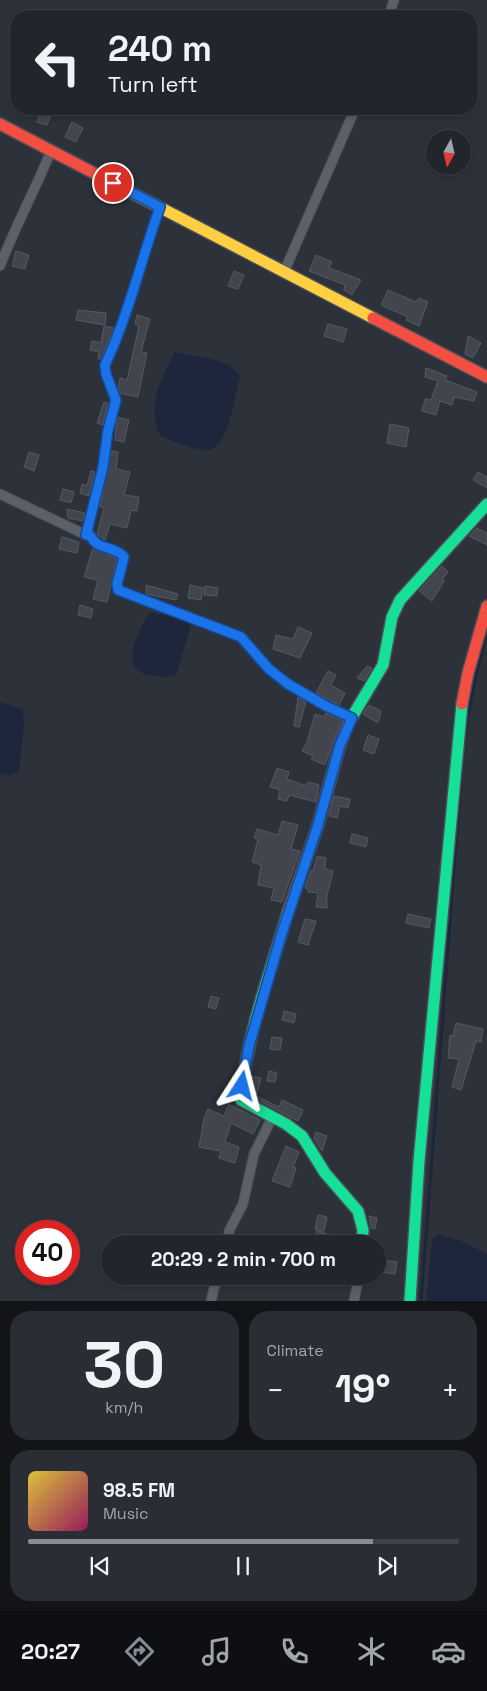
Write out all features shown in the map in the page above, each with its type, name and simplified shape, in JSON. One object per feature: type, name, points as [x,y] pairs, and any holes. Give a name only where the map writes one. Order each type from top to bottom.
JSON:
[{"type":"street","points":[[284,272],[352,115]]},
{"type":"street","points":[[0,124],[487,377]]},
{"type":"street","points":[[0,266],[12,235],[51,151]]},
{"type":"street","points":[[86,535],[103,467],[108,430],[116,400],[106,374],[105,365],[126,319],[141,260],[160,207]]},
{"type":"street","points":[[0,494],[86,535],[90,535],[98,546],[115,550],[124,557],[117,584],[118,590],[241,637],[269,669],[288,684],[326,706],[352,718]]},
{"type":"street","points":[[363,1235],[360,1217],[353,1200],[325,1174],[299,1132],[241,1100],[243,1074],[290,905],[318,825],[340,745],[352,718],[383,665],[392,617],[400,600],[487,504]]},
{"type":"street","points":[[410,1301],[421,1142],[460,717],[468,673],[487,606]]},
{"type":"street","points":[[229,1235],[229,1230],[243,1204],[254,1154],[272,1118]]},
{"type":"street","points":[[211,1301],[215,1285]]},
{"type":"street","points":[[354,1301],[357,1285]]},
{"type":"water","points":[[175,352],[220,361],[235,370],[240,376],[227,429],[217,446],[210,450],[192,448],[160,436],[156,425],[155,404],[157,394],[164,373]]},
{"type":"water","points":[[150,612],[175,617],[191,625],[176,675],[160,677],[150,675],[140,672],[135,666],[133,658],[136,639]]},
{"type":"water","points":[[0,702],[23,710],[24,726],[19,771],[10,775],[0,773]]},
{"type":"water","points":[[438,1234],[465,1242],[487,1255],[487,1301],[426,1301],[432,1240]]},
{"type":"building","points":[[40,115],[51,115],[47,125],[37,122]]},
{"type":"building","points":[[72,122],[83,128],[76,142],[65,137]]},
{"type":"building","points":[[16,251],[29,255],[25,269],[12,266]]},
{"type":"building","points":[[316,255],[332,262],[329,268],[361,280],[352,295],[344,290],[345,285],[309,271]]},
{"type":"building","points":[[234,271],[244,275],[238,289],[228,286]]},
{"type":"building","points":[[388,290],[416,302],[419,298],[428,302],[419,326],[406,320],[408,317],[381,305]]},
{"type":"building","points":[[78,310],[106,313],[105,325],[76,320]]},
{"type":"building","points":[[137,315],[150,319],[141,352],[147,353],[138,397],[119,393],[118,389],[120,378],[127,380],[139,326],[135,324]]},
{"type":"building","points":[[328,324],[347,329],[343,342],[324,336]]},
{"type":"building","points":[[104,326],[114,328],[101,359],[98,359],[99,352],[90,350],[92,341],[101,343]]},
{"type":"building","points":[[468,336],[481,343],[473,358],[465,354]]},
{"type":"building","points":[[426,368],[447,376],[445,380],[477,392],[474,401],[454,397],[452,405],[440,401],[436,415],[422,411],[425,399],[431,400],[438,381],[425,377]]},
{"type":"building","points":[[104,402],[108,403],[103,425],[97,423]]},
{"type":"building","points":[[117,417],[129,420],[124,442],[115,440]]},
{"type":"building","points":[[390,424],[409,428],[406,447],[387,443]]},
{"type":"building","points":[[111,451],[118,452],[116,469],[130,472],[124,495],[139,497],[137,511],[131,510],[127,528],[110,524],[105,540],[97,534],[104,508],[100,507]]},
{"type":"building","points":[[29,452],[39,455],[34,471],[24,467]]},
{"type":"building","points":[[91,471],[95,472],[89,496],[80,493],[82,484],[87,486]]},
{"type":"building","points":[[478,472],[487,477],[487,488],[473,480]]},
{"type":"building","points":[[63,489],[74,492],[71,503],[60,500]]},
{"type":"building","points":[[67,509],[85,513],[83,521],[68,518]]},
{"type":"building","points":[[477,528],[487,533],[487,545],[469,536]]},
{"type":"building","points":[[62,537],[79,542],[77,553],[59,549]]},
{"type":"building","points":[[93,548],[117,559],[107,602],[93,599],[98,580],[84,577]]},
{"type":"building","points":[[442,566],[448,572],[432,601],[419,591]]},
{"type":"building","points":[[146,585],[178,594],[176,600],[146,594]]},
{"type":"building","points":[[190,585],[203,588],[201,600],[188,598]]},
{"type":"building","points":[[205,586],[218,588],[217,596],[204,595]]},
{"type":"building","points":[[80,605],[93,609],[91,618],[78,615]]},
{"type":"building","points":[[298,627],[312,633],[300,658],[273,649],[276,635],[293,639]]},
{"type":"building","points":[[367,666],[372,668],[364,681],[357,678]]},
{"type":"building","points":[[328,671],[336,675],[331,685],[345,693],[339,705],[316,693]]},
{"type":"building","points":[[298,697],[306,702],[299,727],[294,726]]},
{"type":"building","points":[[369,705],[381,711],[378,723],[363,714]]},
{"type":"building","points":[[326,713],[341,720],[325,765],[311,759],[313,756],[302,751],[307,742],[315,714],[324,717]]},
{"type":"building","points":[[368,735],[379,739],[374,754],[363,750]]},
{"type":"building","points":[[277,768],[289,772],[287,779],[307,786],[308,782],[319,785],[316,802],[289,795],[287,801],[278,799],[280,790],[270,787]]},
{"type":"building","points":[[334,796],[350,799],[348,808],[340,806],[337,818],[329,816]]},
{"type":"building","points":[[282,821],[298,825],[291,849],[300,851],[282,902],[271,900],[274,888],[258,885],[261,865],[252,862],[258,839],[254,838],[257,829],[278,835]]},
{"type":"building","points":[[352,834],[368,838],[366,847],[350,843]]},
{"type":"building","points":[[317,856],[326,858],[325,869],[333,871],[326,900],[327,908],[316,907],[318,893],[308,892],[308,889],[305,888],[311,871],[313,871]]},
{"type":"building","points":[[408,914],[431,919],[429,928],[406,923]]},
{"type":"building","points":[[305,919],[316,921],[308,945],[298,942]]},
{"type":"building","points":[[211,996],[219,998],[216,1009],[208,1007]]},
{"type":"building","points":[[284,1011],[296,1014],[294,1023],[282,1020]]},
{"type":"building","points":[[456,1023],[483,1029],[481,1042],[476,1041],[461,1090],[452,1087],[459,1059],[448,1058],[450,1035],[453,1036]]},
{"type":"building","points":[[272,1037],[282,1038],[280,1050],[270,1049]]},
{"type":"building","points":[[269,1071],[277,1073],[275,1082],[267,1081]]},
{"type":"building","points":[[251,1076],[261,1078],[257,1094],[250,1093]]},
{"type":"building","points":[[256,1096],[279,1107],[282,1100],[303,1110],[298,1121],[254,1098]]},
{"type":"building","points":[[229,1104],[260,1120],[253,1134],[231,1123],[225,1142],[239,1147],[235,1163],[219,1158],[221,1151],[199,1147],[204,1118],[208,1109],[224,1116]]},
{"type":"building","points":[[316,1132],[327,1136],[322,1151],[314,1138]]},
{"type":"building","points":[[286,1146],[299,1152],[293,1167],[296,1168],[290,1187],[272,1181]]},
{"type":"building","points":[[318,1215],[327,1217],[324,1231],[315,1229]]},
{"type":"building","points":[[369,1216],[377,1218],[375,1229],[371,1228]]},
{"type":"building","points":[[317,1230],[333,1235],[316,1235]]},
{"type":"building","points":[[386,1260],[397,1262],[395,1274],[386,1273]]},
{"type":"waterway","points":[[421,1301],[462,765],[471,699],[487,633]]},
{"type":"traffic: fast","points":[[349,722],[383,665],[392,617],[400,600],[487,504]]},
{"type":"traffic: fast","points":[[410,1301],[419,1161],[462,704]]},
{"type":"traffic: fast","points":[[288,912],[253,1028],[241,1100],[286,1124],[302,1136],[325,1173],[358,1211],[363,1235]]},
{"type":"traffic: slow","points":[[111,182],[373,318]]},
{"type":"traffic: jam","points":[[0,124],[111,182]]},
{"type":"traffic: jam","points":[[373,318],[487,377]]},
{"type":"traffic: jam","points":[[462,704],[468,673],[487,606]]},
{"type":"traffic: jam","points":[[288,912],[318,825],[340,745],[349,722]]},
{"type":"route","points":[[113,183],[160,207],[141,260],[120,336],[105,365],[106,374],[116,400],[108,430],[103,467],[86,535],[90,535],[93,542],[98,546],[115,550],[124,557],[117,584],[118,590],[124,594],[170,608],[241,637],[269,669],[288,684],[326,706],[352,718],[346,727],[340,745],[318,825],[281,936],[257,1026],[249,1046],[242,1086]]}]
